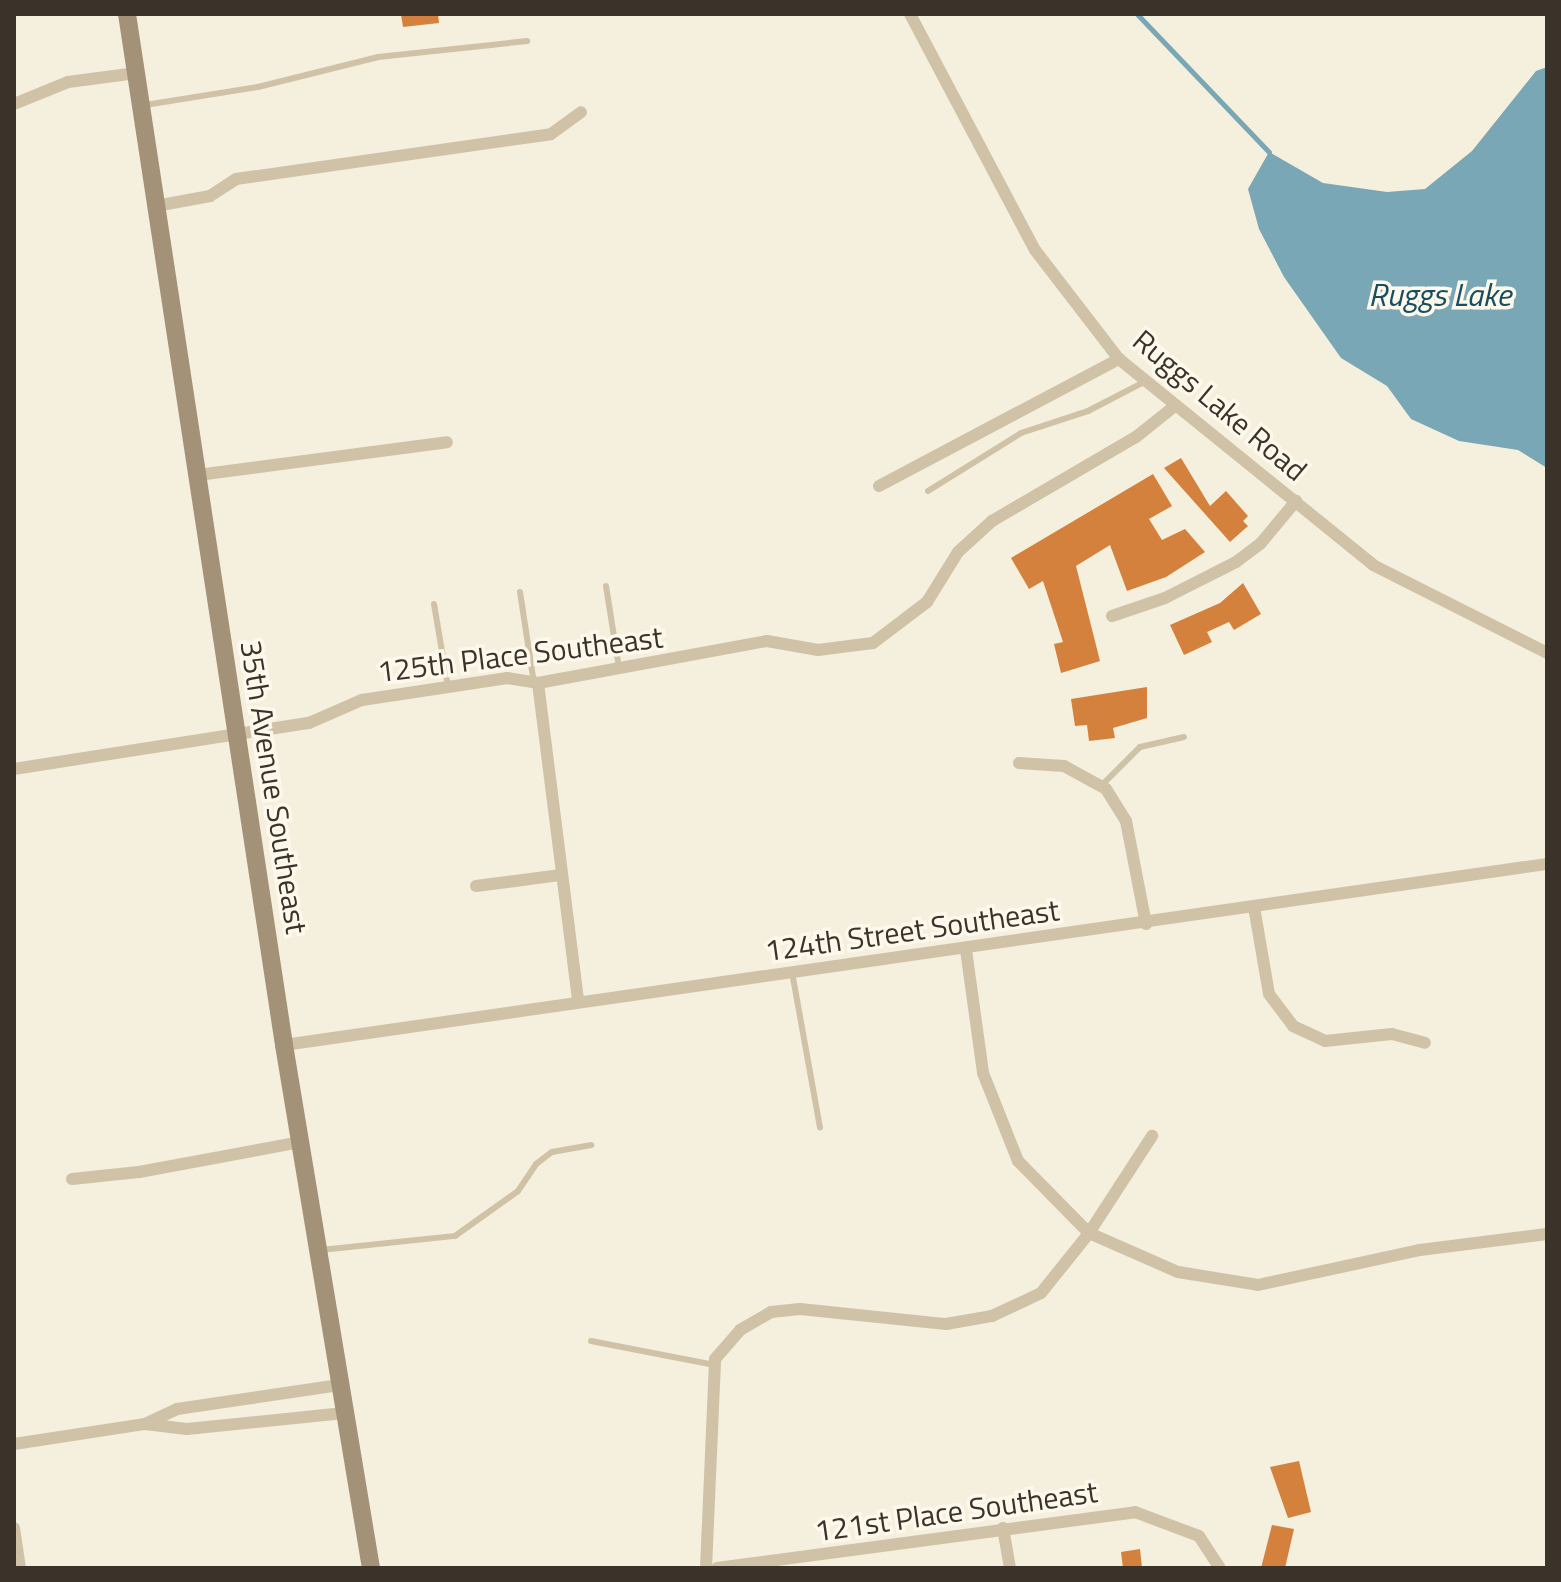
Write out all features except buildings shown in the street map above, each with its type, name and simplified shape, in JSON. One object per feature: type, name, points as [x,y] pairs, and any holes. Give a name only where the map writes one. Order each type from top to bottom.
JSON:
[{"type":"street","name":"35th Avenue Southeast","points":[[127,14],[284,1045],[371,1568]]},
{"type":"street","name":"Ruggs Lake Road","points":[[910,14],[1035,250],[1119,359],[1373,565],[1547,653]]},
{"type":"street","points":[[14,104],[68,82],[136,73]]},
{"type":"street","points":[[156,206],[210,196],[236,179],[551,134],[581,112]]},
{"type":"street","points":[[879,486],[1119,359]]},
{"type":"street","name":"125th Place Southeast","points":[[14,769],[309,723],[362,700],[507,678],[536,683],[619,671],[767,641],[818,650],[873,643],[927,602],[958,552],[992,521],[1136,437],[1176,405]]},
{"type":"street","points":[[198,475],[447,442]]},
{"type":"street","points":[[1112,616],[1165,598],[1236,562],[1261,543],[1296,501]]},
{"type":"street","points":[[536,683],[578,999]]},
{"type":"street","points":[[1019,763],[1064,766],[1101,786],[1126,821],[1146,924]]},
{"type":"street","name":"124th Street Southeast","points":[[284,1045],[578,999],[966,950],[1547,864]]},
{"type":"street","points":[[476,886],[561,875]]},
{"type":"street","points":[[1254,907],[1269,994],[1293,1026],[1325,1041],[1392,1034],[1425,1043]]},
{"type":"street","points":[[966,950],[983,1073],[1018,1161],[1089,1233],[1178,1272],[1258,1285],[1420,1250],[1547,1234]]},
{"type":"street","points":[[706,1568],[715,1362],[740,1330],[771,1312],[800,1309],[946,1324],[992,1316],[1041,1293],[1089,1233],[1152,1136]]},
{"type":"street","points":[[72,1179],[139,1172],[301,1142]]},
{"type":"street","points":[[145,1424],[177,1409],[339,1385]]},
{"type":"street","points":[[14,1444],[145,1424],[187,1429],[344,1413]]},
{"type":"street","name":"121st Place Southeast","points":[[717,1568],[792,1565],[1003,1528],[1135,1512],[1199,1536],[1220,1568]]},
{"type":"street","points":[[14,1528],[20,1568]]},
{"type":"street","points":[[1003,1528],[1010,1568]]},
{"type":"lane","points":[[141,105],[258,87],[378,57],[527,41]]},
{"type":"lane","points":[[928,491],[1021,433],[1088,411],[1146,381]]},
{"type":"lane","points":[[606,586],[619,671]]},
{"type":"lane","points":[[520,592],[536,683]]},
{"type":"lane","points":[[434,604],[448,687]]},
{"type":"lane","points":[[1101,786],[1140,747],[1184,737]]},
{"type":"lane","points":[[792,972],[820,1128]]},
{"type":"lane","points":[[318,1250],[455,1236],[518,1191],[536,1164],[552,1152],[591,1145]]},
{"type":"lane","points":[[591,1341],[653,1349],[715,1362]]},
{"type":"water","name":"Ruggs Lake","points":[[1547,67],[1547,468],[1518,450],[1459,441],[1411,419],[1387,386],[1341,358],[1284,277],[1259,229],[1248,189],[1269,152],[1323,183],[1387,192],[1425,189],[1472,151],[1536,71]]},
{"type":"waterway","points":[[1137,14],[1269,152]]}]
